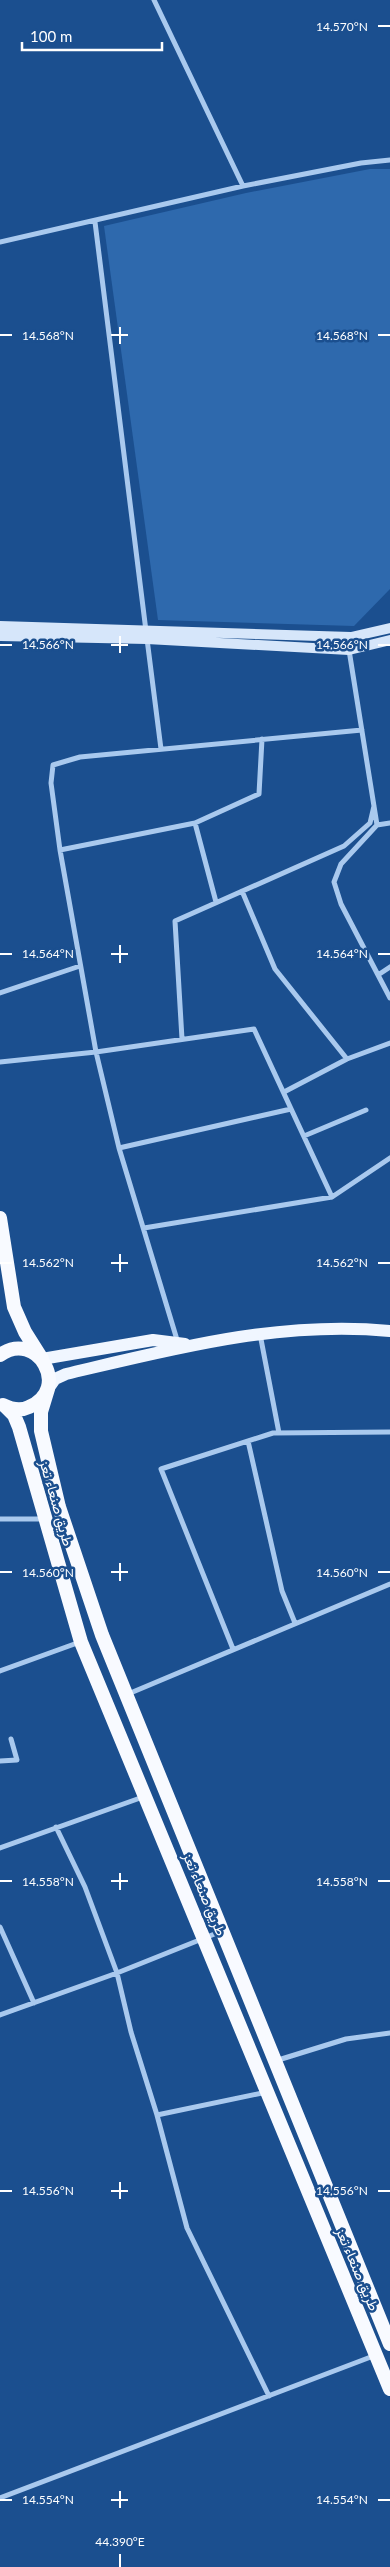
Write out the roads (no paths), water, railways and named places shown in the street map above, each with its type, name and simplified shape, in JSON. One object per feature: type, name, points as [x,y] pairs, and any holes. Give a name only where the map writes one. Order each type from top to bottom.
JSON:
[{"type":"highway","points":[[0,1218],[14,1307],[25,1332],[47,1368],[48,1389],[35,1405],[26,1409],[2,1406]]},
{"type":"highway","points":[[0,1355],[15,1349],[25,1349],[42,1359]]},
{"type":"highway","name":"طريق صنعاء تعز","points":[[48,1389],[41,1412],[41,1431],[59,1507],[102,1635],[390,2344]]},
{"type":"highway","name":"طريق صنعاء تعز","points":[[2,1406],[14,1415],[19,1427],[81,1642],[206,1939],[390,2389]]},
{"type":"main road","points":[[0,626],[147,634],[349,650],[390,640]]},
{"type":"main road","points":[[0,636],[147,634],[351,636],[390,628]]},
{"type":"main road","points":[[48,1389],[55,1379],[66,1374],[259,1334],[328,1328],[390,1332]]},
{"type":"main road","points":[[42,1359],[153,1340],[200,1345]]},
{"type":"street","points":[[154,0],[243,186]]},
{"type":"street","points":[[0,242],[95,222],[243,186],[361,163],[390,160]]},
{"type":"street","points":[[95,222],[161,749]]},
{"type":"street","points":[[349,650],[378,826]]},
{"type":"street","points":[[178,1343],[119,1148],[96,1052],[60,850],[51,783],[53,764],[80,757],[362,730]]},
{"type":"street","points":[[60,850],[195,823],[259,794],[262,739]]},
{"type":"street","points":[[182,1039],[175,920],[344,846],[370,823],[374,806]]},
{"type":"street","points":[[195,823],[216,902]]},
{"type":"street","points":[[390,823],[378,826],[341,864],[334,882],[341,904],[390,998]]},
{"type":"street","points":[[242,891],[275,969],[347,1059]]},
{"type":"street","points":[[0,993],[80,966]]},
{"type":"street","points":[[378,975],[390,967]]},
{"type":"street","points":[[0,1062],[96,1052],[254,1029],[332,1197]]},
{"type":"street","points":[[284,1092],[347,1059],[390,1043]]},
{"type":"street","points":[[119,1148],[291,1108]]},
{"type":"street","points":[[304,1136],[366,1110]]},
{"type":"street","points":[[144,1228],[332,1197],[390,1158]]},
{"type":"street","points":[[259,1334],[279,1433]]},
{"type":"street","points":[[233,1649],[161,1469],[279,1433],[390,1432]]},
{"type":"street","points":[[248,1441],[282,1591],[295,1623]]},
{"type":"street","points":[[0,1518],[44,1519]]},
{"type":"street","points":[[126,1695],[390,1584]]},
{"type":"street","points":[[0,1671],[81,1642]]},
{"type":"street","points":[[0,1761],[17,1760],[11,1739]]},
{"type":"street","points":[[0,1848],[146,1796]]},
{"type":"street","points":[[56,1827],[85,1887],[117,1973],[131,2032],[157,2115],[187,2228],[269,2396]]},
{"type":"street","points":[[0,1927],[34,2003]]},
{"type":"street","points":[[0,2015],[117,1973],[222,1931]]},
{"type":"street","points":[[274,2061],[346,2039],[390,2033]]},
{"type":"street","points":[[157,2115],[268,2091]]},
{"type":"street","points":[[0,2498],[376,2355]]}]
